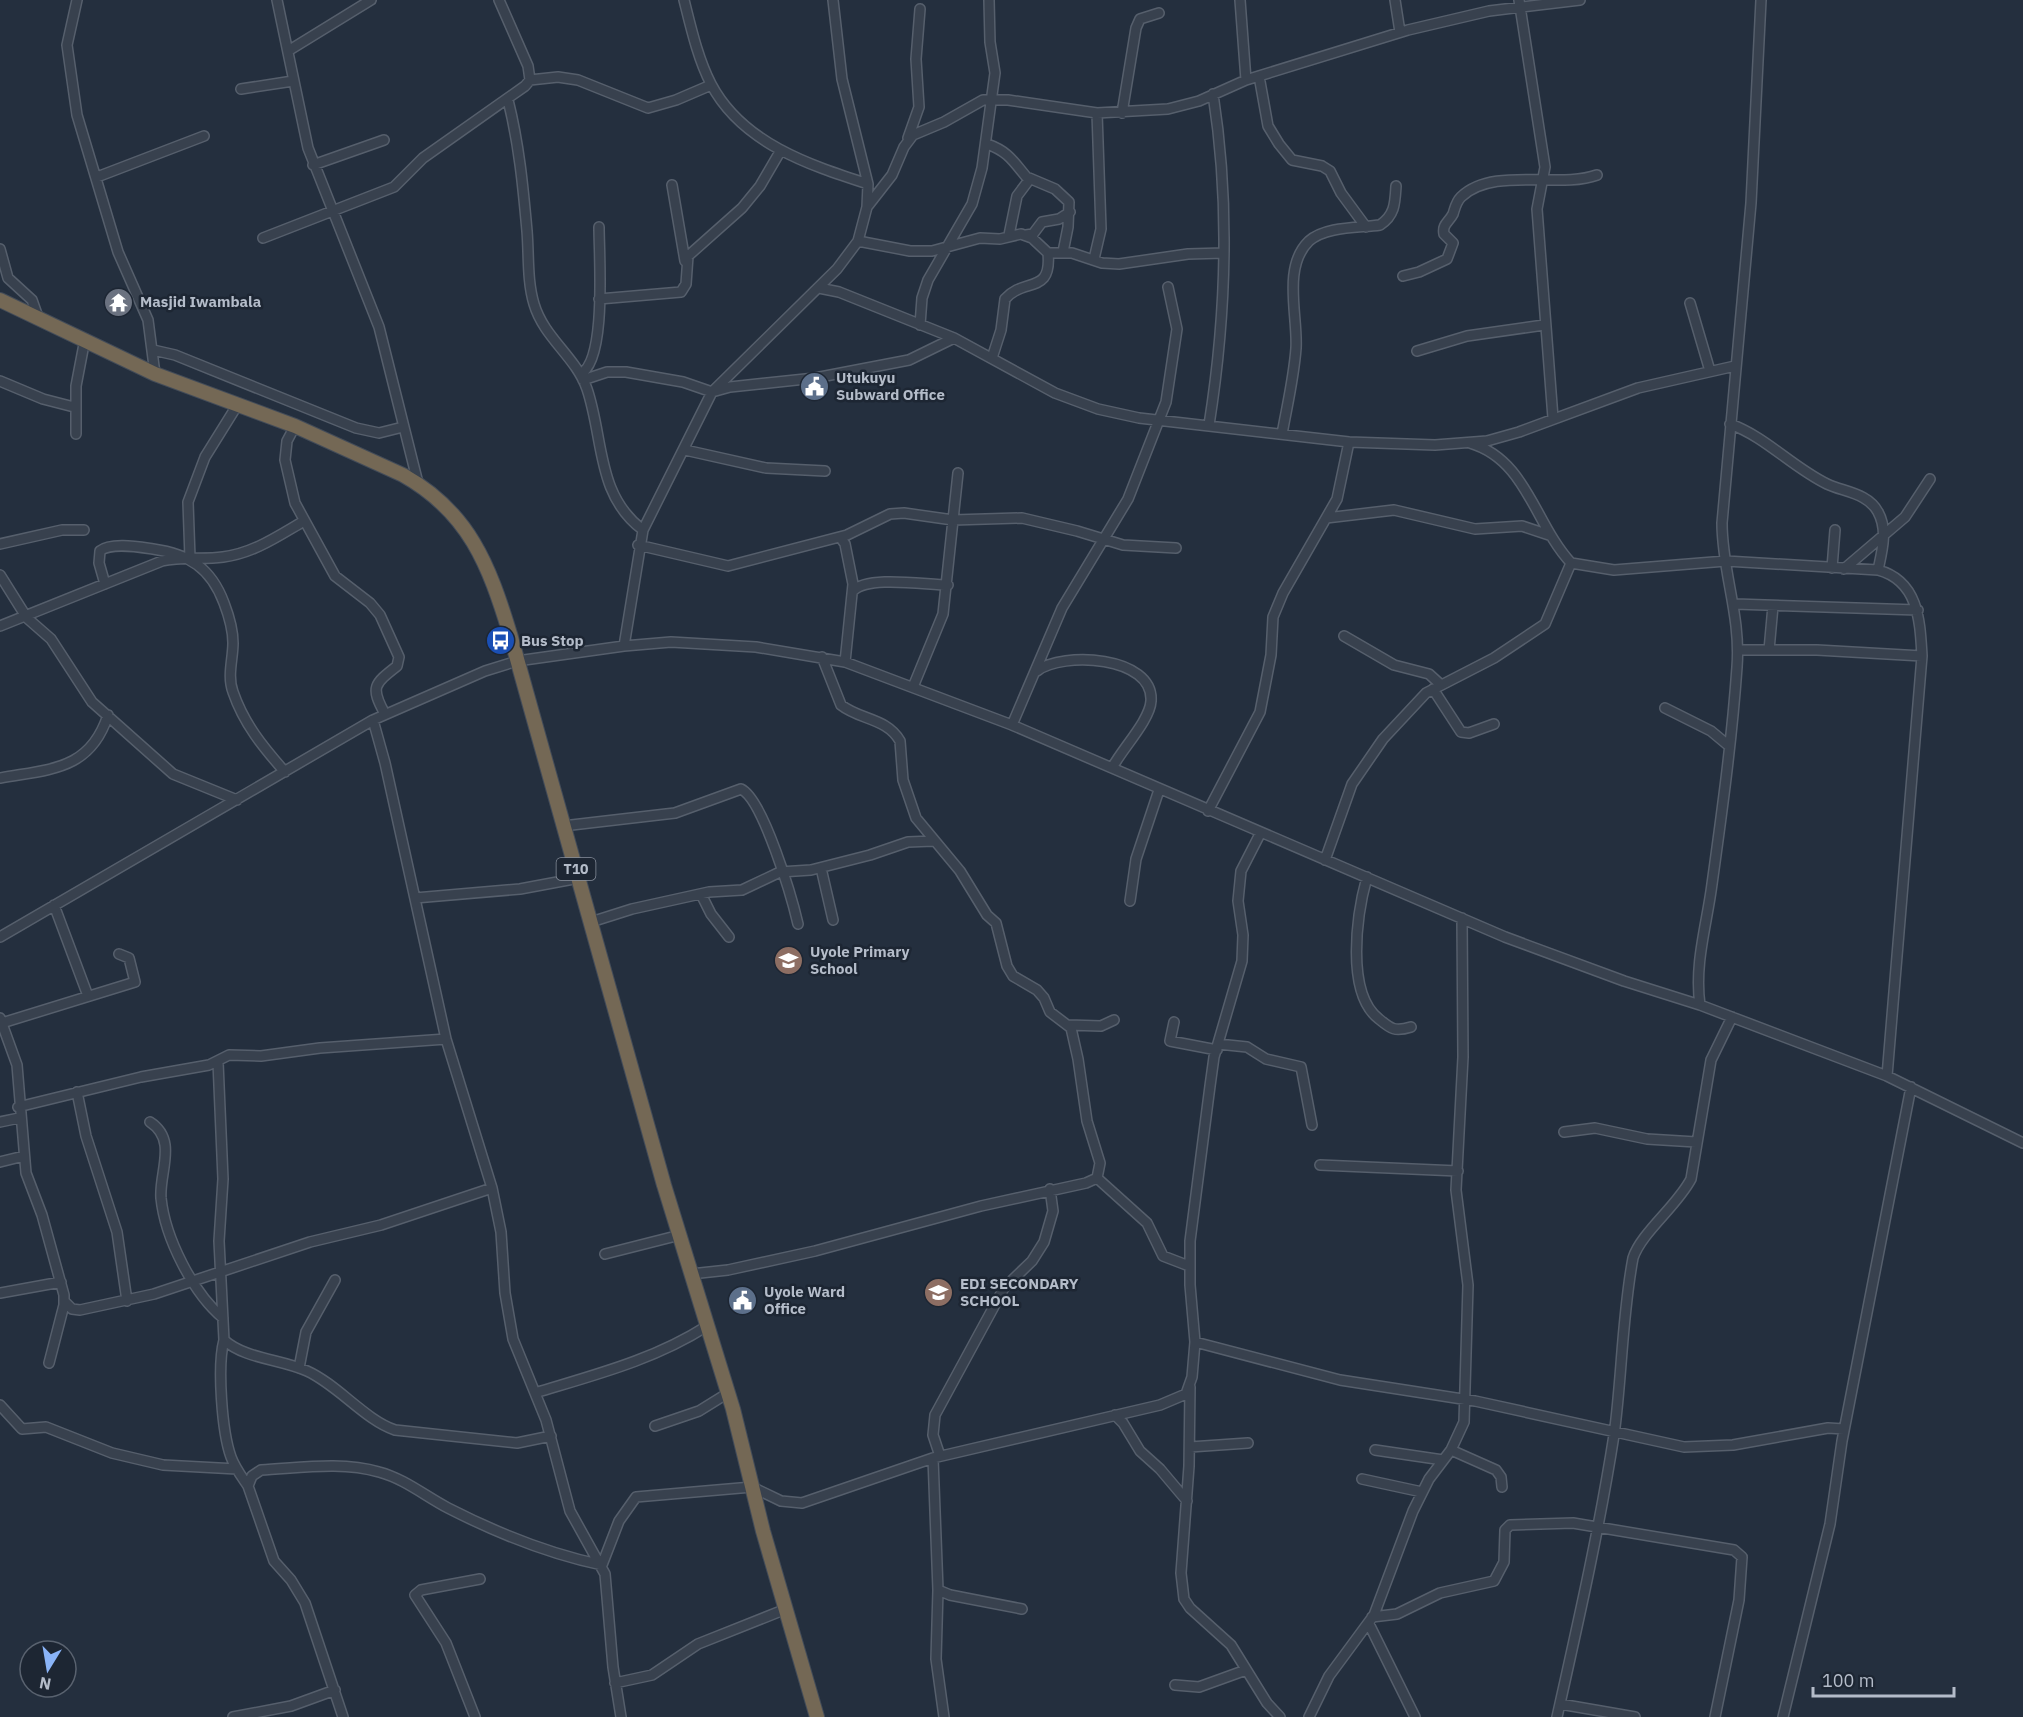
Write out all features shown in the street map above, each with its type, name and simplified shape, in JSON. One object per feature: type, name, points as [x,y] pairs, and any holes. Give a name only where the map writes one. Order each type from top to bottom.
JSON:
[{"type":"highway","name":"T10","points":[[0,300],[155,374],[295,426],[418,483],[448,508],[476,543],[501,603],[680,1235],[728,1392],[752,1487],[817,1717]]},
{"type":"street","points":[[77,0],[67,36],[68,68],[77,115],[118,252],[144,307],[155,374]]},
{"type":"street","points":[[277,0],[313,165],[379,327],[418,483]]},
{"type":"street","points":[[288,51],[371,0]]},
{"type":"street","points":[[499,0],[528,66],[530,80]]},
{"type":"street","points":[[684,0],[711,85],[740,121],[756,135],[781,150],[868,184]]},
{"type":"street","points":[[624,646],[638,545],[643,530],[658,495],[685,450],[712,392],[819,288],[846,259],[858,241],[867,207],[868,184],[842,79],[833,0]]},
{"type":"street","points":[[920,325],[925,289],[943,250],[972,204],[987,144],[995,73],[990,42],[989,0]]},
{"type":"street","points":[[1240,0],[1246,80]]},
{"type":"street","points":[[1395,0],[1400,32]]},
{"type":"street","points":[[908,141],[913,135],[944,122],[978,102],[992,99],[1097,113],[1168,109],[1246,80],[1400,32],[1519,4],[1580,0]]},
{"type":"street","points":[[1700,1005],[1698,978],[1729,746],[1738,650],[1735,604],[1726,561],[1722,523],[1750,203],[1761,0]]},
{"type":"street","points":[[1519,4],[1541,130],[1544,178],[1537,210],[1552,418]]},
{"type":"street","points":[[867,207],[892,175],[908,141],[919,107],[916,59],[920,9]]},
{"type":"street","points":[[1122,113],[1136,28],[1140,19],[1159,13]]},
{"type":"street","points":[[1259,76],[1268,126],[1279,144],[1292,159],[1322,166],[1330,171],[1341,193],[1366,227]]},
{"type":"street","points":[[262,238],[394,187],[418,162],[508,100],[530,80],[558,77],[578,80],[648,108],[676,100],[711,85]]},
{"type":"street","points":[[241,89],[293,81]]},
{"type":"street","points":[[1209,425],[1222,301],[1224,253],[1221,175],[1213,94]]},
{"type":"street","points":[[508,100],[522,166],[531,295],[545,329],[582,377],[614,496],[626,517],[643,530]]},
{"type":"street","points":[[1094,259],[1101,230],[1097,113]]},
{"type":"street","points":[[97,177],[204,136]]},
{"type":"street","points":[[313,165],[384,140]]},
{"type":"street","points":[[987,144],[1007,152],[1020,172],[1066,197],[1070,212],[1063,252]]},
{"type":"street","points":[[685,261],[696,246],[749,200],[781,150]]},
{"type":"street","points":[[1403,276],[1419,272],[1447,259],[1453,243],[1444,234],[1443,228],[1457,203],[1468,192],[1499,182],[1544,178],[1574,180],[1597,175]]},
{"type":"street","points":[[1009,235],[1017,196],[1028,185],[1029,178]]},
{"type":"street","points":[[599,299],[681,292],[686,284],[685,261],[672,185]]},
{"type":"street","points":[[1282,434],[1296,349],[1293,291],[1298,261],[1305,247],[1315,238],[1380,225],[1393,213],[1395,186]]},
{"type":"street","points":[[858,241],[918,252],[943,250],[972,240],[1033,234],[1042,222],[1059,219],[1070,212]]},
{"type":"street","points":[[582,377],[593,360],[599,299],[599,227]]},
{"type":"street","points":[[1026,235],[1048,253],[1063,252],[1102,263],[1130,264],[1182,255],[1224,253]]},
{"type":"street","points":[[0,249],[8,278],[32,300],[38,317]]},
{"type":"street","points":[[992,358],[1001,330],[1005,299],[1018,290],[1033,286],[1043,280],[1048,269],[1048,253]]},
{"type":"street","points":[[1012,725],[1069,595],[1128,499],[1166,402],[1176,341],[1176,321],[1168,287]]},
{"type":"street","points":[[819,288],[839,292],[954,338],[1079,402],[1119,414],[1157,421],[1349,442],[1435,445],[1470,442],[1519,432],[1638,388],[1735,366]]},
{"type":"street","points":[[1690,303],[1710,370]]},
{"type":"street","points":[[1417,351],[1467,336],[1544,325]]},
{"type":"street","points":[[582,377],[607,372],[626,372],[683,382],[712,392],[730,387],[804,380],[909,360],[954,338]]},
{"type":"street","points":[[76,434],[74,407],[85,339]]},
{"type":"street","points":[[153,351],[175,355],[356,428],[379,433],[404,427]]},
{"type":"street","points":[[0,381],[43,399],[74,407]]},
{"type":"street","points":[[190,558],[187,506],[189,498],[208,451],[238,404]]},
{"type":"street","points":[[1730,424],[1750,431],[1781,456],[1828,484],[1869,501],[1879,513],[1883,534],[1878,570]]},
{"type":"street","points":[[295,426],[287,441],[285,460],[290,490],[304,521],[335,576],[375,608],[392,638],[399,662],[380,679],[375,687],[375,694],[385,714]]},
{"type":"street","points":[[1208,811],[1260,712],[1271,655],[1271,625],[1277,605],[1326,518],[1339,490],[1349,442]]},
{"type":"street","points":[[1470,442],[1492,452],[1518,477],[1549,535],[1571,563],[1624,570],[1726,561],[1878,570],[1900,581],[1918,610],[1922,656],[1887,1076]]},
{"type":"street","points":[[685,450],[766,468],[825,471]]},
{"type":"street","points":[[913,687],[940,625],[948,585],[958,472]]},
{"type":"street","points":[[1844,569],[1883,534],[1905,518],[1930,479]]},
{"type":"street","points":[[1326,518],[1394,510],[1475,529],[1521,526],[1549,535]]},
{"type":"street","points":[[638,545],[728,566],[840,537],[890,514],[915,514],[953,520],[1022,518],[1132,547],[1176,548]]},
{"type":"street","points":[[0,626],[27,618],[162,561],[225,557],[256,549],[304,521]]},
{"type":"street","points":[[0,544],[62,530],[84,530]]},
{"type":"street","points":[[1832,568],[1835,530]]},
{"type":"street","points":[[840,537],[845,544],[853,591],[845,662]]},
{"type":"street","points":[[105,584],[99,563],[102,548],[141,547],[190,558],[205,568],[213,579],[229,616],[233,645],[230,680],[243,717],[258,741],[285,772]]},
{"type":"street","points":[[1325,860],[1346,799],[1362,766],[1403,715],[1437,686],[1494,658],[1545,624],[1571,563]]},
{"type":"street","points":[[0,575],[27,618],[51,639],[88,697],[108,716],[173,774],[237,800]]},
{"type":"street","points":[[853,591],[861,585],[874,583],[948,585]]},
{"type":"street","points":[[1735,604],[1918,610]]},
{"type":"street","points":[[1769,650],[1773,606]]},
{"type":"street","points":[[1344,636],[1394,665],[1429,674],[1461,732],[1469,733],[1494,724]]},
{"type":"street","points":[[0,937],[373,720],[465,679],[517,662],[624,646],[671,642],[756,647],[845,662],[1012,725],[1462,918],[1624,981],[1700,1005],[1887,1076],[2023,1143]]},
{"type":"street","points":[[1738,650],[1827,651],[1922,656]]},
{"type":"street","points":[[822,657],[841,705],[888,727],[896,734],[900,741],[906,794],[920,825],[996,923],[1007,966],[1013,976],[1037,990],[1044,998],[1050,1012],[1068,1024],[1101,1026],[1114,1020]]},
{"type":"street","points":[[1035,672],[1055,661],[1104,662],[1127,667],[1144,679],[1151,693],[1149,711],[1112,768]]},
{"type":"street","points":[[1665,708],[1711,731],[1729,746]]},
{"type":"street","points":[[0,778],[72,763],[99,739],[108,716]]},
{"type":"street","points":[[373,720],[446,1039],[492,1188],[501,1232],[500,1245],[509,1324],[551,1436],[574,1520],[602,1565],[621,1717]]},
{"type":"street","points":[[563,826],[675,813],[741,789],[746,792],[757,808],[784,872],[798,924]]},
{"type":"street","points":[[1130,901],[1136,859],[1159,790]]},
{"type":"street","points":[[1261,832],[1240,871],[1238,901],[1244,935],[1242,962],[1217,1047],[1194,1205],[1189,1266],[1195,1342],[1190,1387],[1187,1501],[1180,1573],[1184,1599],[1190,1608],[1230,1645],[1280,1717]]},
{"type":"street","points":[[591,922],[633,909],[701,894],[742,890],[776,873],[821,868],[908,842],[926,839],[935,842]]},
{"type":"street","points":[[821,868],[833,920]]},
{"type":"street","points":[[1366,877],[1357,939],[1359,974],[1365,1001],[1372,1014],[1388,1028],[1393,1030],[1411,1027]]},
{"type":"street","points":[[415,898],[520,889],[579,878]]},
{"type":"street","points":[[701,894],[711,914],[729,937]]},
{"type":"street","points":[[54,905],[88,996]]},
{"type":"street","points":[[1309,1717],[1329,1676],[1370,1620],[1398,1545],[1422,1492],[1451,1450],[1464,1422],[1467,1400],[1468,1285],[1467,1260],[1457,1209],[1463,1057],[1462,918]]},
{"type":"street","points":[[49,1364],[64,1301],[61,1282],[26,1173],[19,1118],[16,1065],[1,1020],[135,982],[129,958],[119,954]]},
{"type":"street","points":[[1557,1717],[1579,1628],[1614,1433],[1633,1258],[1639,1246],[1685,1191],[1690,1179],[1711,1060],[1732,1017]]},
{"type":"street","points":[[1174,1022],[1170,1041],[1217,1047],[1246,1047],[1262,1057],[1301,1067],[1312,1125]]},
{"type":"street","points":[[1068,1024],[1073,1035],[1087,1121],[1100,1163],[1097,1178]]},
{"type":"street","points":[[18,1107],[141,1077],[218,1062],[229,1055],[261,1056],[321,1048],[446,1039]]},
{"type":"street","points":[[218,1062],[223,1179],[219,1241],[224,1340],[221,1370],[231,1456],[248,1486],[274,1561],[291,1580],[305,1603],[343,1717]]},
{"type":"street","points":[[1784,1717],[1826,1539],[1844,1429],[1911,1087]]},
{"type":"street","points":[[77,1092],[86,1136],[117,1232],[127,1301]]},
{"type":"street","points":[[0,1122],[19,1118]]},
{"type":"street","points":[[150,1122],[158,1127],[164,1141],[165,1173],[161,1198],[168,1228],[193,1282],[209,1305],[223,1318]]},
{"type":"street","points":[[1564,1132],[1595,1128],[1647,1139],[1696,1142]]},
{"type":"street","points":[[0,1162],[24,1156]]},
{"type":"street","points":[[1320,1165],[1458,1171]]},
{"type":"street","points":[[1097,1178],[1147,1223],[1163,1256],[1189,1266]]},
{"type":"street","points":[[692,1275],[728,1270],[815,1251],[1097,1178]]},
{"type":"street","points":[[64,1301],[72,1309],[80,1310],[127,1301],[193,1282],[310,1242],[381,1225],[492,1188]]},
{"type":"street","points":[[942,1717],[936,1659],[938,1590],[937,1457],[933,1435],[935,1415],[1004,1288],[1032,1261],[1044,1242],[1053,1211],[1050,1189]]},
{"type":"street","points":[[605,1254],[680,1235]]},
{"type":"street","points":[[299,1368],[306,1332],[335,1280]]},
{"type":"street","points":[[0,1293],[61,1282]]},
{"type":"street","points":[[535,1393],[638,1361],[666,1349],[707,1326]]},
{"type":"street","points":[[224,1340],[249,1352],[299,1368],[331,1384],[380,1423],[395,1430],[517,1443],[551,1436]]},
{"type":"street","points":[[1195,1342],[1340,1380],[1467,1400],[1614,1433],[1698,1448],[1828,1428],[1844,1429]]},
{"type":"street","points":[[602,1565],[619,1521],[634,1498],[752,1487],[781,1501],[802,1503],[937,1457],[1178,1399],[1190,1387]]},
{"type":"street","points":[[655,1426],[699,1411],[728,1392]]},
{"type":"street","points":[[0,1405],[22,1429],[46,1427],[105,1451],[163,1465],[237,1468]]},
{"type":"street","points":[[1115,1415],[1123,1423],[1136,1446],[1187,1501]]},
{"type":"street","points":[[1190,1447],[1248,1443]]},
{"type":"street","points":[[1375,1450],[1443,1460]]},
{"type":"street","points":[[1451,1450],[1496,1470],[1501,1477],[1502,1487]]},
{"type":"street","points":[[248,1486],[252,1476],[261,1470],[314,1467],[372,1470],[405,1482],[447,1507],[507,1535],[566,1556],[602,1565]]},
{"type":"street","points":[[1362,1479],[1422,1492]]},
{"type":"street","points":[[1370,1620],[1397,1614],[1449,1590],[1494,1581],[1504,1562],[1505,1530],[1510,1525],[1572,1523],[1692,1542],[1739,1553],[1743,1563],[1739,1600],[1715,1717]]},
{"type":"street","points":[[475,1717],[446,1643],[415,1595],[421,1590],[480,1580]]},
{"type":"street","points":[[938,1590],[966,1598],[1022,1608]]},
{"type":"street","points":[[615,1683],[652,1676],[698,1644],[786,1609]]},
{"type":"street","points":[[1370,1620],[1415,1717]]},
{"type":"street","points":[[1175,1685],[1199,1687],[1246,1670]]},
{"type":"street","points":[[233,1717],[291,1706],[335,1690]]},
{"type":"street","points":[[1560,1704],[1635,1717]]},
{"type":"place","name":"Masjid Iwambala","points":[[119,302]]},
{"type":"place","name":"Utukuyu Subward Office","points":[[815,387]]},
{"type":"place","name":"Bus Stop","points":[[500,641]]},
{"type":"place","name":"Uyole Primary School","points":[[789,961]]},
{"type":"place","name":"EDI SECONDARY SCHOOL","points":[[939,1293]]},
{"type":"place","name":"Uyole Ward Office","points":[[743,1301]]}]
